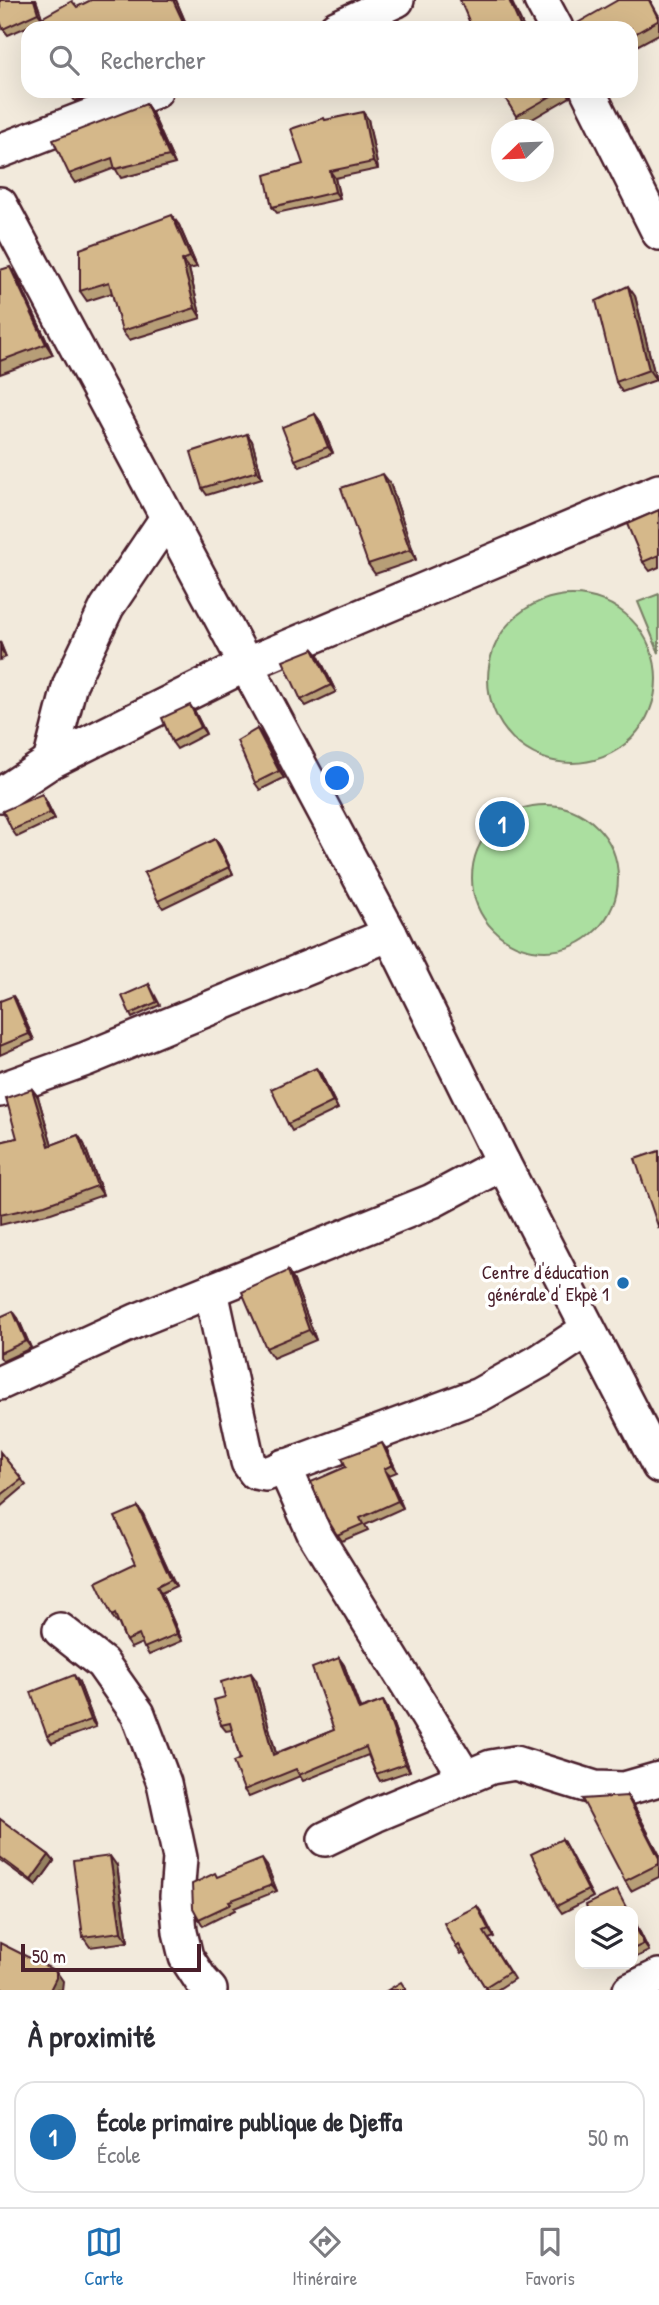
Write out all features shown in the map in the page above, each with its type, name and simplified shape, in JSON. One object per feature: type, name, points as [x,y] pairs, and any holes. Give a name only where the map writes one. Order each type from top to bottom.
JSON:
[{"type":"street","points":[[351,21],[397,0]]},
{"type":"street","points":[[541,0],[552,21]]},
{"type":"street","points":[[0,151],[137,98]]},
{"type":"street","points":[[592,98],[659,233]]},
{"type":"street","points":[[0,204],[390,933],[503,1163],[659,1466]]},
{"type":"street","points":[[0,795],[50,762],[245,665],[659,491]]},
{"type":"street","points":[[50,762],[70,684],[107,607],[167,518]]},
{"type":"street","points":[[0,1090],[86,1059],[390,933]]},
{"type":"street","points":[[0,1382],[138,1320],[432,1201],[503,1163]]},
{"type":"street","points":[[211,1291],[248,1462],[255,1472],[266,1474],[479,1395],[540,1361],[588,1329]]},
{"type":"street","points":[[284,1466],[314,1533],[465,1777]]},
{"type":"street","points":[[60,1630],[102,1663],[138,1714],[164,1783],[180,1858],[177,1896],[180,1932],[186,1957],[210,1990]]},
{"type":"street","points":[[325,1839],[375,1815],[491,1767],[515,1763],[595,1788],[624,1789],[659,1779]]},
{"type":"street","points":[[630,1990],[659,1976]]},
{"type":"green space","points":[[659,594],[659,653],[638,602]]},
{"type":"green space","points":[[572,595],[604,601],[631,620],[650,647],[656,679],[650,711],[631,738],[604,757],[572,763],[540,757],[513,738],[494,711],[488,679],[494,647],[513,620],[540,601]]},
{"type":"green space","points":[[545,805],[573,810],[597,826],[613,850],[618,878],[613,906],[597,930],[573,946],[545,951],[517,946],[493,930],[477,906],[472,878],[477,850],[493,826],[517,810]]},
{"type":"building","points":[[0,0],[34,0],[38,13],[3,29],[0,21]]},
{"type":"building","points":[[91,0],[173,0],[183,21],[38,20],[72,1],[77,7]]},
{"type":"building","points":[[460,0],[509,0],[518,21],[469,21]]},
{"type":"building","points":[[618,0],[649,0],[659,20],[638,32],[638,21],[581,21]]},
{"type":"building","points":[[505,98],[548,98],[516,116]]},
{"type":"building","points":[[146,104],[169,156],[115,169],[112,158],[69,174],[53,140]]},
{"type":"building","points":[[363,112],[373,162],[330,171],[335,192],[272,207],[265,175],[303,164],[291,129],[324,118],[325,120]]},
{"type":"building","points":[[172,215],[190,257],[182,260],[195,308],[122,331],[109,282],[80,291],[80,249]]},
{"type":"building","points":[[10,267],[46,344],[0,361],[0,270]]},
{"type":"building","points":[[628,286],[649,370],[616,382],[596,301]]},
{"type":"building","points":[[315,414],[328,447],[295,460],[282,427]]},
{"type":"building","points":[[247,434],[257,471],[202,488],[191,452]]},
{"type":"building","points":[[383,474],[410,550],[368,564],[341,488]]},
{"type":"building","points":[[659,510],[659,555],[643,562],[627,524]]},
{"type":"building","points":[[313,649],[331,685],[301,700],[283,661]]},
{"type":"building","points":[[190,705],[201,727],[172,742],[162,718]]},
{"type":"building","points":[[257,729],[279,771],[255,783],[237,741]]},
{"type":"building","points":[[42,794],[50,813],[12,830],[3,811]]},
{"type":"building","points":[[215,839],[229,867],[158,901],[144,873]]},
{"type":"building","points":[[149,984],[157,1002],[130,1014],[122,996]]},
{"type":"building","points":[[13,996],[29,1034],[0,1046],[0,1001]]},
{"type":"building","points":[[316,1068],[333,1102],[288,1124],[271,1089]]},
{"type":"building","points":[[32,1089],[49,1146],[78,1135],[97,1186],[45,1205],[0,1215],[0,1142],[17,1138],[6,1098]]},
{"type":"building","points":[[659,1151],[659,1229],[635,1159]]},
{"type":"building","points":[[288,1271],[309,1330],[266,1348],[242,1292]]},
{"type":"building","points":[[13,1311],[26,1341],[0,1353],[0,1317]]},
{"type":"building","points":[[382,1443],[392,1465],[384,1469],[398,1501],[360,1518],[363,1524],[337,1535],[311,1482],[346,1467],[342,1458]]},
{"type":"building","points":[[0,1452],[22,1479],[0,1496]]},
{"type":"building","points":[[138,1507],[171,1579],[157,1586],[177,1634],[144,1648],[139,1635],[126,1641],[115,1614],[112,1616],[96,1582],[136,1563],[115,1517]]},
{"type":"building","points":[[339,1658],[359,1710],[383,1701],[405,1764],[376,1774],[366,1747],[299,1775],[296,1769],[244,1790],[233,1762],[240,1759],[230,1723],[221,1725],[214,1700],[225,1697],[221,1682],[251,1673],[273,1755],[334,1730],[312,1668]]},
{"type":"building","points":[[74,1675],[91,1720],[47,1736],[31,1692]]},
{"type":"building","points":[[627,1796],[659,1858],[659,1864],[625,1881],[582,1799]]},
{"type":"building","points":[[0,1819],[49,1855],[31,1880],[0,1857]]},
{"type":"building","points":[[562,1839],[588,1890],[557,1906],[531,1854]]},
{"type":"building","points":[[110,1856],[121,1932],[83,1937],[73,1861]]},
{"type":"building","points":[[262,1859],[272,1885],[229,1901],[231,1904],[199,1919],[193,1908],[192,1884],[215,1873],[217,1877]]},
{"type":"building","points":[[617,1890],[625,1906],[586,1906]]},
{"type":"building","points":[[477,1906],[489,1930],[484,1932],[509,1972],[485,1987],[459,1945],[456,1947],[444,1923]]},
{"type":"building","points":[[638,1931],[644,1944],[638,1947]]},
{"type":"building","points":[[0,1943],[56,1971],[56,1978],[50,1990],[0,1988]]},
{"type":"building","points":[[401,1982],[406,1990],[388,1990]]},
{"type":"place","name":"École primaire publique de Djeffa","points":[[502,824]]},
{"type":"place","name":"Centre d'éducation générale d' Ekpè 1","points":[[623,1283]]}]
